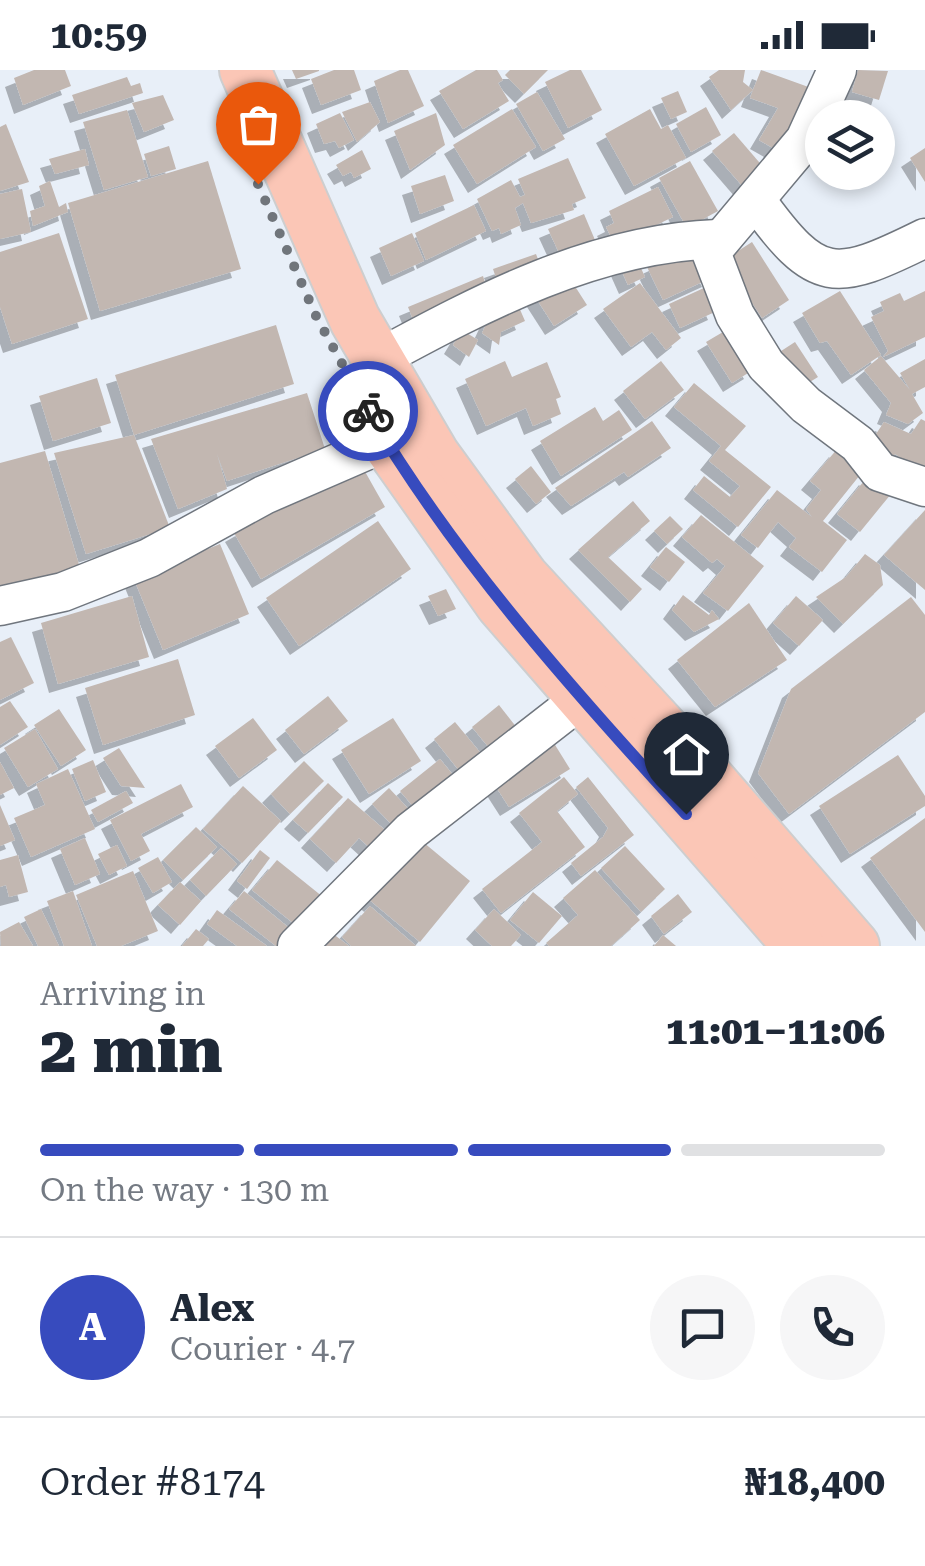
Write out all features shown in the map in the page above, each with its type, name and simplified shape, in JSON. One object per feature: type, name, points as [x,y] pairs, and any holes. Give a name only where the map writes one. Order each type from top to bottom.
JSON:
[{"type":"main road","points":[[209,70],[302,286],[386,442],[455,545],[582,699],[799,946]]},
{"type":"main road","points":[[245,70],[316,238],[378,359],[434,455],[524,577],[703,772],[854,946]]},
{"type":"street","points":[[837,70],[805,140],[717,240],[711,252],[717,276],[766,365],[806,405],[858,444],[880,472],[925,487]]},
{"type":"street","points":[[756,200],[788,244],[820,268],[844,272],[925,238]]},
{"type":"street","points":[[378,359],[467,311],[600,259],[664,243],[717,240]]},
{"type":"street","points":[[0,606],[63,592],[149,558],[264,494],[386,442]]},
{"type":"street","points":[[298,946],[411,831],[582,699]]},
{"type":"building","points":[[34,70],[65,70],[71,86],[23,105],[14,78]]},
{"type":"building","points":[[292,70],[319,70],[319,71],[296,79]]},
{"type":"building","points":[[334,70],[354,70],[361,90],[321,105],[311,79]]},
{"type":"building","points":[[408,70],[424,106],[388,123],[374,81]]},
{"type":"building","points":[[476,70],[497,70],[503,80],[498,83],[509,101],[463,129],[439,91]]},
{"type":"building","points":[[510,70],[548,70],[524,94],[505,75]]},
{"type":"building","points":[[570,70],[581,70],[602,110],[568,128],[545,82]]},
{"type":"building","points":[[719,70],[745,70],[743,82],[753,90],[731,110],[709,77]]},
{"type":"building","points":[[761,70],[814,89],[780,152],[759,140],[778,108],[750,98]]},
{"type":"building","points":[[858,70],[888,71],[879,100],[852,92]]},
{"type":"building","points":[[127,77],[131,86],[140,83],[143,93],[79,114],[72,95]]},
{"type":"building","points":[[678,91],[687,112],[671,119],[661,98]]},
{"type":"building","points":[[537,92],[565,139],[543,151],[516,104]]},
{"type":"building","points":[[163,95],[174,120],[144,132],[132,103]]},
{"type":"building","points":[[370,102],[380,122],[357,142],[342,112]]},
{"type":"building","points":[[706,107],[721,135],[691,152],[676,124]]},
{"type":"building","points":[[512,109],[536,147],[477,184],[453,145]]},
{"type":"building","points":[[650,109],[661,129],[668,125],[686,158],[634,186],[605,134]]},
{"type":"building","points":[[127,110],[148,177],[104,190],[83,122]]},
{"type":"building","points":[[340,113],[354,140],[339,148],[335,141],[324,144],[316,124]]},
{"type":"building","points":[[436,113],[445,145],[410,170],[394,131]]},
{"type":"building","points":[[6,124],[29,182],[0,191],[0,127]]},
{"type":"building","points":[[734,133],[765,169],[744,188],[712,151]]},
{"type":"building","points":[[169,146],[176,169],[151,176],[144,154]]},
{"type":"building","points":[[925,148],[925,182],[910,158]]},
{"type":"building","points":[[85,149],[89,165],[55,174],[49,159]]},
{"type":"building","points":[[362,150],[371,169],[354,178],[351,172],[343,176],[336,165]]},
{"type":"building","points":[[568,158],[586,198],[572,204],[574,210],[531,223],[523,203],[515,208],[521,225],[501,234],[499,228],[492,231],[477,199],[511,180],[520,197],[525,195],[518,179]]},
{"type":"building","points":[[208,161],[241,269],[100,311],[68,203]]},
{"type":"building","points":[[690,161],[718,211],[687,228],[659,178]]},
{"type":"building","points":[[445,175],[454,201],[420,214],[411,186]]},
{"type":"building","points":[[50,181],[59,207],[66,203],[68,212],[33,226],[30,211],[45,206],[39,186]]},
{"type":"building","points":[[658,187],[673,217],[615,245],[606,227],[614,223],[609,211]]},
{"type":"building","points":[[22,189],[31,232],[0,239],[0,194]]},
{"type":"building","points":[[474,205],[486,231],[426,260],[415,233]]},
{"type":"building","points":[[584,214],[595,240],[560,255],[548,229]]},
{"type":"building","points":[[59,233],[88,319],[12,344],[0,307],[0,252]]},
{"type":"building","points":[[412,233],[424,261],[391,276],[379,248]]},
{"type":"building","points":[[752,242],[789,300],[762,318],[724,260]]},
{"type":"building","points":[[695,245],[711,278],[663,300],[647,267]]},
{"type":"building","points":[[536,254],[544,275],[500,290],[493,269]]},
{"type":"building","points":[[636,257],[645,277],[628,285],[619,265]]},
{"type":"building","points":[[483,276],[489,295],[416,327],[408,307]]},
{"type":"building","points":[[569,277],[587,305],[554,326],[536,298]]},
{"type":"building","points":[[640,283],[681,338],[666,350],[652,332],[631,347],[603,309]]},
{"type":"building","points":[[706,287],[717,311],[680,328],[669,304]]},
{"type":"building","points":[[840,291],[881,355],[851,375],[827,341],[820,343],[802,313]]},
{"type":"building","points":[[925,291],[925,337],[883,357],[888,351],[871,317],[884,311],[880,302],[900,293],[904,301]]},
{"type":"building","points":[[515,298],[525,321],[501,332],[499,345],[482,333],[490,316]]},
{"type":"building","points":[[276,325],[294,384],[134,435],[115,375]]},
{"type":"building","points":[[728,329],[753,370],[732,383],[706,342]]},
{"type":"building","points":[[462,330],[478,340],[469,357],[453,345]]},
{"type":"building","points":[[795,342],[818,377],[800,388],[778,353]]},
{"type":"building","points":[[881,356],[910,390],[900,373],[925,359],[925,387],[912,394],[923,413],[908,424],[886,415],[891,403],[864,370]]},
{"type":"building","points":[[505,361],[512,377],[547,362],[561,397],[556,399],[561,414],[533,426],[526,408],[486,426],[465,379]]},
{"type":"building","points":[[661,361],[684,390],[645,419],[623,391]]},
{"type":"building","points":[[97,378],[111,423],[53,441],[39,396]]},
{"type":"building","points":[[694,383],[746,426],[725,450],[771,487],[738,527],[693,490],[704,476],[730,497],[740,486],[709,461],[721,446],[674,407]]},
{"type":"building","points":[[307,393],[325,449],[227,481],[217,454],[227,489],[178,509],[151,439]]},
{"type":"building","points":[[595,407],[603,421],[619,410],[632,430],[561,476],[540,441]]},
{"type":"building","points":[[921,419],[925,421],[925,473],[895,454],[886,466],[864,452],[884,422],[911,434]]},
{"type":"building","points":[[652,421],[671,448],[628,477],[624,472],[571,506],[555,488]]},
{"type":"building","points":[[134,435],[170,528],[86,554],[54,453]]},
{"type":"building","points":[[838,448],[864,470],[823,521],[847,540],[822,572],[789,547],[796,538],[778,522],[758,548],[741,535],[777,490],[812,517],[806,509],[821,490],[810,481]]},
{"type":"building","points":[[45,451],[80,568],[0,591],[0,463]]},
{"type":"building","points":[[359,461],[385,507],[261,579],[234,533]]},
{"type":"building","points":[[531,466],[551,492],[536,504],[515,479]]},
{"type":"building","points":[[868,476],[891,494],[860,532],[837,514]]},
{"type":"building","points":[[633,501],[650,521],[608,557],[642,589],[630,602],[578,550]]},
{"type":"building","points":[[925,510],[925,590],[884,555]]},
{"type":"building","points":[[701,515],[764,566],[728,611],[703,593],[725,566],[717,559],[712,563],[682,537]]},
{"type":"building","points":[[670,516],[683,529],[667,544],[654,531]]},
{"type":"building","points":[[378,521],[411,569],[299,646],[266,598]]},
{"type":"building","points":[[220,544],[249,614],[163,650],[134,579]]},
{"type":"building","points":[[666,547],[685,562],[669,582],[650,567]]},
{"type":"building","points":[[865,554],[880,565],[883,585],[843,624],[816,597],[846,577]]},
{"type":"building","points":[[446,589],[456,609],[438,616],[428,596]]},
{"type":"building","points":[[683,595],[709,615],[712,610],[719,619],[694,632],[672,610]]},
{"type":"building","points":[[132,596],[149,657],[58,684],[41,623]]},
{"type":"building","points":[[796,596],[823,620],[799,646],[773,623]]},
{"type":"building","points":[[911,597],[925,615],[925,712],[789,814],[758,773],[791,689]]},
{"type":"building","points":[[749,603],[787,660],[715,707],[677,660]]},
{"type":"building","points":[[11,637],[34,683],[0,700],[0,642]]},
{"type":"building","points":[[178,659],[195,715],[103,745],[85,688]]},
{"type":"building","points":[[328,696],[348,721],[304,754],[285,730]]},
{"type":"building","points":[[10,701],[28,727],[0,745],[0,707]]},
{"type":"building","points":[[499,705],[521,733],[495,755],[472,727]]},
{"type":"building","points":[[59,709],[86,750],[61,766],[34,725]]},
{"type":"building","points":[[253,718],[277,750],[239,778],[215,746]]},
{"type":"building","points":[[393,718],[421,761],[369,794],[341,750]]},
{"type":"building","points":[[455,722],[483,756],[461,773],[434,739]]},
{"type":"building","points":[[35,729],[58,769],[28,787],[4,748]]},
{"type":"building","points":[[552,740],[570,769],[509,807],[491,779]]},
{"type":"building","points":[[119,748],[145,788],[121,786],[103,758]]},
{"type":"building","points":[[898,755],[925,796],[925,806],[850,854],[819,806]]},
{"type":"building","points":[[440,759],[457,780],[418,812],[400,791]]},
{"type":"building","points":[[93,760],[106,792],[85,801],[72,769]]},
{"type":"building","points":[[304,761],[324,781],[290,814],[271,794]]},
{"type":"building","points":[[0,762],[14,788],[0,795]]},
{"type":"building","points":[[68,769],[95,829],[31,857],[14,818],[45,805],[36,784]]},
{"type":"building","points":[[564,777],[578,794],[557,811],[585,847],[501,913],[482,889],[542,842],[519,813]]},
{"type":"building","points":[[588,777],[634,835],[581,876],[571,863],[603,837],[608,828],[576,787]]},
{"type":"building","points":[[328,783],[343,797],[308,833],[293,820]]},
{"type":"building","points":[[181,784],[193,807],[141,834],[150,851],[131,861],[110,820]]},
{"type":"building","points":[[243,786],[281,821],[242,863],[203,829]]},
{"type":"building","points":[[389,788],[414,815],[397,830],[372,804]]},
{"type":"building","points":[[126,791],[133,803],[98,822],[91,810]]},
{"type":"building","points":[[348,798],[386,831],[370,848],[359,838],[336,863],[310,839]]},
{"type":"building","points":[[0,805],[15,840],[0,846]]},
{"type":"building","points":[[925,818],[925,932],[870,858]]},
{"type":"building","points":[[196,827],[217,847],[183,880],[163,860]]},
{"type":"building","points":[[417,837],[470,881],[420,942],[366,897]]},
{"type":"building","points":[[85,838],[100,874],[75,885],[60,849]]},
{"type":"building","points":[[117,845],[127,866],[109,875],[98,854]]},
{"type":"building","points":[[625,846],[665,889],[641,912],[601,868]]},
{"type":"building","points":[[221,848],[237,864],[206,896],[190,880]]},
{"type":"building","points":[[260,850],[270,858],[247,889],[237,881]]},
{"type":"building","points":[[18,855],[28,892],[9,897],[6,885],[0,887],[0,860]]},
{"type":"building","points":[[158,857],[172,882],[153,893],[138,868]]},
{"type":"building","points":[[277,860],[323,897],[298,927],[252,890]]},
{"type":"building","points":[[595,870],[640,920],[611,946],[549,946],[546,943],[578,915],[563,898]]},
{"type":"building","points":[[133,871],[158,931],[121,946],[97,946],[76,895]]},
{"type":"building","points":[[180,882],[201,901],[180,925],[158,905]]},
{"type":"building","points":[[73,891],[92,946],[64,946],[47,901]]},
{"type":"building","points":[[244,891],[294,932],[283,946],[276,946],[229,909]]},
{"type":"building","points":[[533,892],[562,916],[539,943],[510,920]]},
{"type":"building","points":[[678,894],[692,912],[664,934],[651,916]]},
{"type":"building","points":[[370,906],[416,946],[351,946],[342,937]]},
{"type":"building","points":[[41,909],[59,946],[38,946],[24,917]]},
{"type":"building","points":[[494,909],[521,935],[511,946],[492,946],[475,930]]},
{"type":"building","points":[[217,910],[267,946],[237,946],[207,924]]},
{"type":"building","points":[[19,922],[33,946],[1,946],[0,932]]},
{"type":"building","points":[[196,929],[209,939],[203,946],[182,946]]},
{"type":"building","points":[[328,930],[349,946],[315,946]]},
{"type":"building","points":[[663,935],[676,946],[654,946]]},
{"type":"way so far","points":[[258,184],[316,316],[368,411]]},
{"type":"route","points":[[368,411],[408,479],[501,604],[553,668],[686,814]]}]
